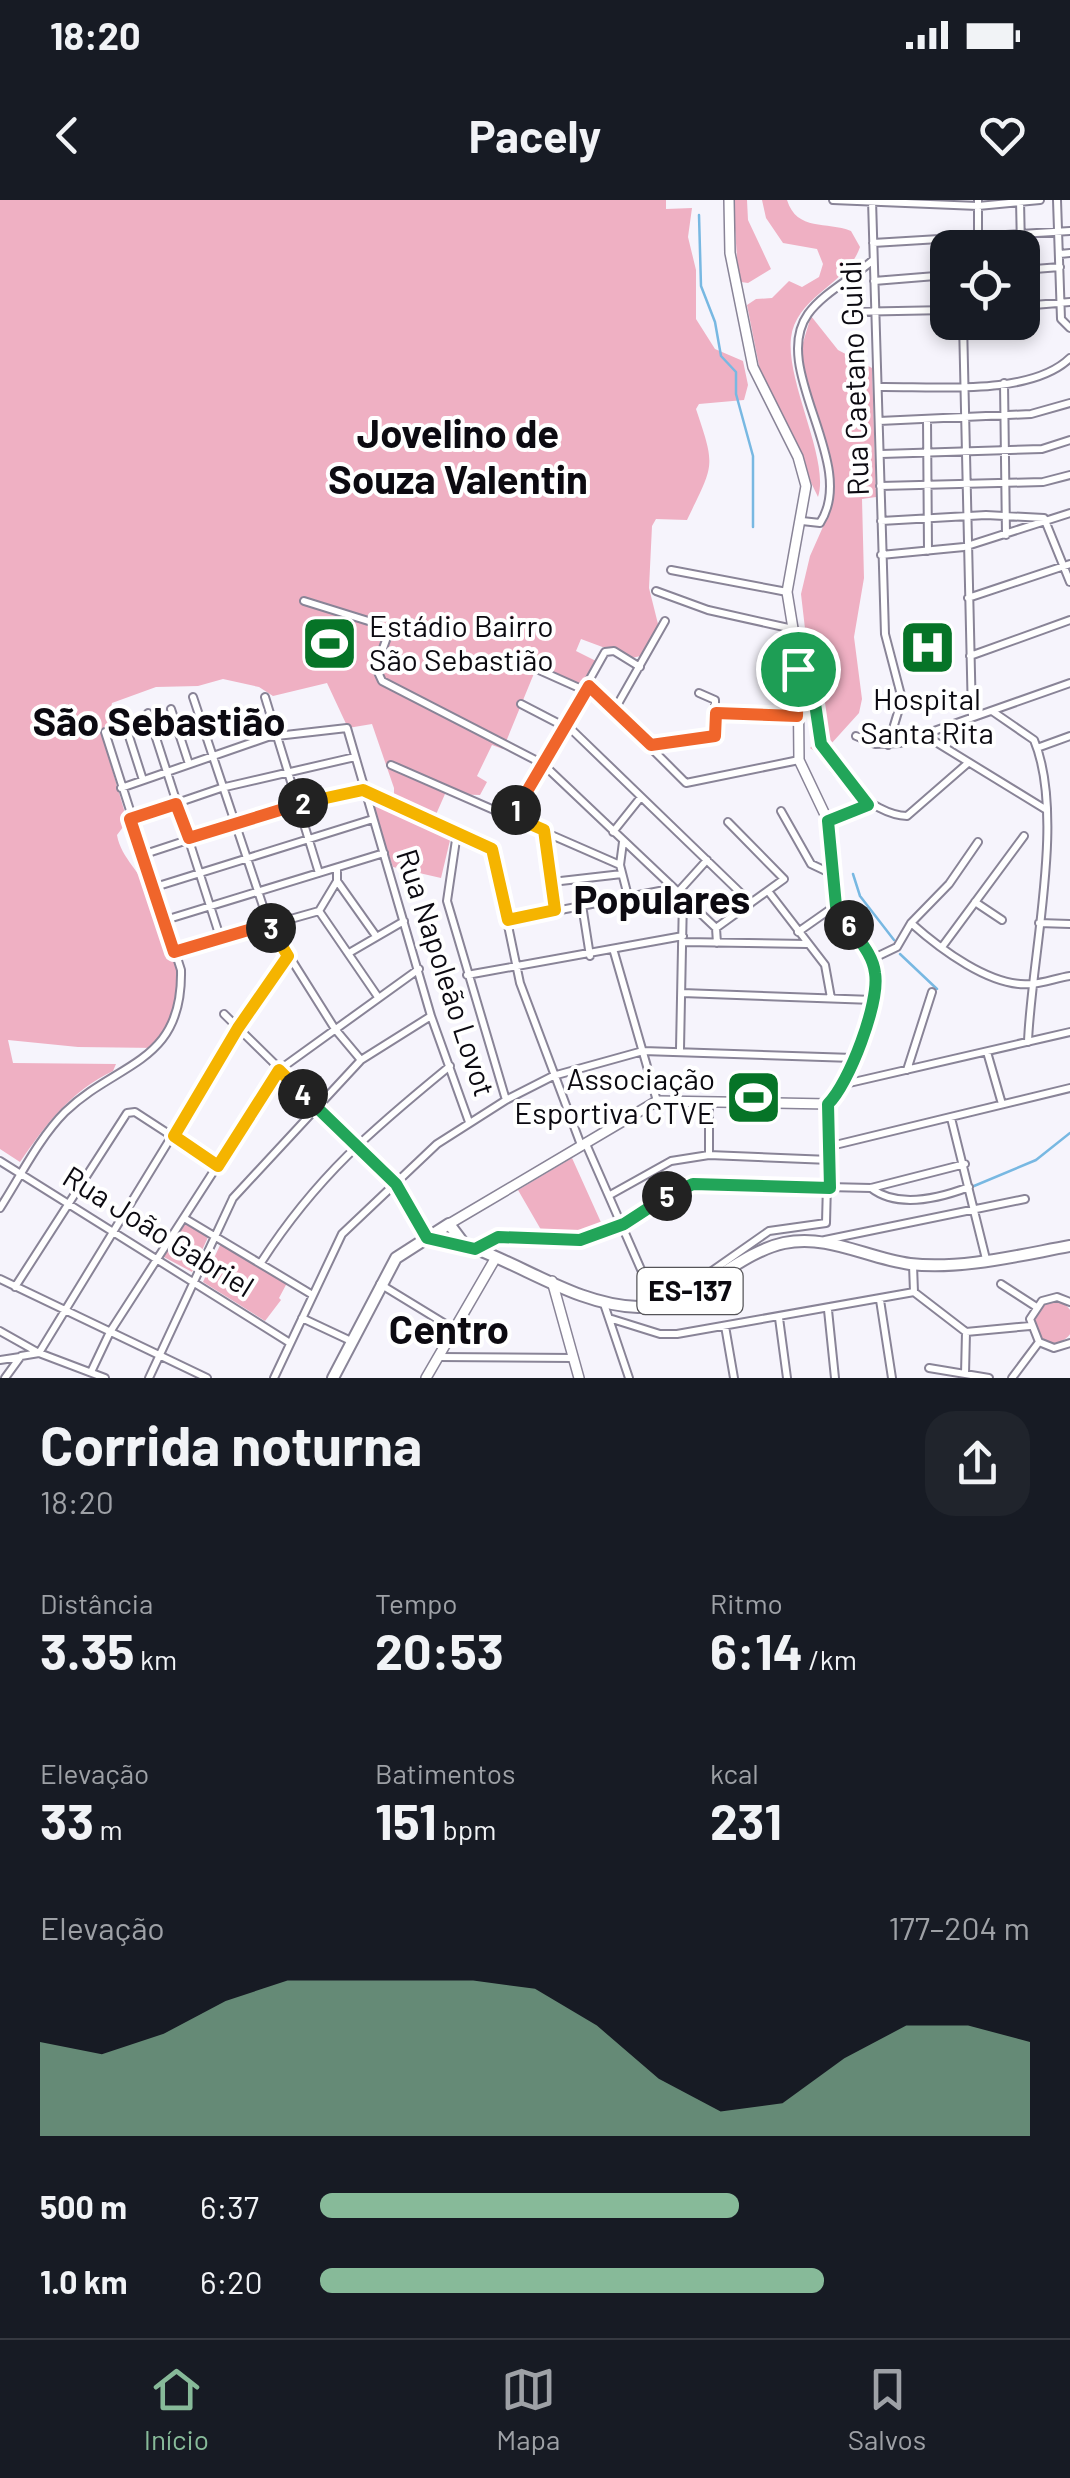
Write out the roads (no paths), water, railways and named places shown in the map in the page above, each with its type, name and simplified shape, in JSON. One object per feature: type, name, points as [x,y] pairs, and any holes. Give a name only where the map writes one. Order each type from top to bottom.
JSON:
[{"type":"main road","points":[[332,1378],[378,1284],[396,1258],[449,1224]]},
{"type":"main road","name":"ES-137","points":[[449,1224],[470,1247]]},
{"type":"main road","name":"ES-137","points":[[428,1237],[470,1247],[603,1300],[661,1305],[780,1244],[825,1240],[913,1264],[986,1259],[1070,1246]]},
{"type":"street","points":[[142,856],[297,804],[363,790],[492,849],[516,967],[553,1076],[661,1305],[769,1231],[814,1226],[828,1220],[828,1104],[845,1084],[876,983],[872,958],[836,906],[828,821],[799,760],[798,669],[788,592],[806,496],[802,469],[761,390],[750,352],[730,253],[730,200]]},
{"type":"street","points":[[834,200],[1040,200]]},
{"type":"street","points":[[1057,200],[1062,323],[1070,328]]},
{"type":"street","name":"Rua Caetano Guidi","points":[[872,202],[886,640],[902,706],[888,745]]},
{"type":"street","points":[[1020,202],[1020,230]]},
{"type":"street","points":[[978,203],[978,230]]},
{"type":"street","points":[[1040,234],[1070,230]]},
{"type":"street","points":[[873,243],[930,241]]},
{"type":"street","points":[[1060,254],[1070,254]]},
{"type":"street","points":[[802,522],[820,523],[828,497],[821,437],[800,366],[802,324],[813,308],[874,259]]},
{"type":"street","points":[[1040,269],[1060,267]]},
{"type":"street","points":[[874,280],[930,277]]},
{"type":"street","points":[[1060,281],[1070,280]]},
{"type":"street","points":[[1040,304],[1070,302]]},
{"type":"street","points":[[846,312],[930,310]]},
{"type":"street","points":[[964,340],[972,718]]},
{"type":"street","points":[[878,387],[1004,383],[1044,375],[1070,358]]},
{"type":"street","points":[[1004,383],[1006,534]]},
{"type":"street","points":[[880,421],[1039,414],[1070,404]]},
{"type":"street","points":[[927,419],[928,551]]},
{"type":"street","points":[[880,454],[1042,449],[1070,440]]},
{"type":"street","points":[[880,486],[1006,483],[1070,475]]},
{"type":"street","points":[[881,555],[966,546],[1070,513]]},
{"type":"street","points":[[881,521],[1006,515],[1049,522]]},
{"type":"street","points":[[1049,522],[1070,582]]},
{"type":"street","points":[[968,598],[1067,566]]},
{"type":"street","points":[[672,570],[788,592]]},
{"type":"street","points":[[656,591],[708,610],[792,629]]},
{"type":"street","points":[[304,601],[378,624],[386,640],[376,668],[378,676],[472,731],[543,764],[716,928],[717,943]]},
{"type":"street","points":[[615,709],[665,620]]},
{"type":"street","points":[[970,656],[1070,620]]},
{"type":"street","points":[[512,816],[608,651],[640,667]]},
{"type":"street","points":[[530,666],[587,688],[615,709],[686,783],[799,760]]},
{"type":"street","points":[[798,669],[813,690],[821,744],[868,805],[907,816],[968,763]]},
{"type":"street","points":[[856,736],[888,745],[925,736],[1070,682]]},
{"type":"street","points":[[651,745],[715,736],[713,698],[699,693]]},
{"type":"street","points":[[193,697],[232,824],[269,924],[336,1029],[361,1060]]},
{"type":"street","points":[[265,698],[318,873]]},
{"type":"street","points":[[521,704],[566,726],[751,902]]},
{"type":"street","points":[[171,708],[189,764]]},
{"type":"street","points":[[992,711],[1031,736],[1037,748],[1045,809],[1047,845],[1030,984],[1028,1042]]},
{"type":"street","points":[[716,713],[797,716]]},
{"type":"street","points":[[148,714],[221,940]]},
{"type":"street","name":"Rua Napoleão Lovot","points":[[275,736],[342,726],[347,729],[431,1016],[469,1122]]},
{"type":"street","points":[[126,727],[143,780]]},
{"type":"street","points":[[0,1208],[69,1108],[161,1044],[179,995],[180,970],[120,788],[106,732]]},
{"type":"street","points":[[120,788],[275,736]]},
{"type":"street","points":[[925,736],[1045,809]]},
{"type":"street","points":[[1037,748],[1069,738]]},
{"type":"street","points":[[130,819],[285,770],[355,757]]},
{"type":"street","points":[[391,765],[544,830],[621,870]]},
{"type":"street","points":[[614,832],[640,797]]},
{"type":"street","points":[[828,821],[868,805]]},
{"type":"street","points":[[782,811],[812,864],[830,873]]},
{"type":"street","points":[[152,888],[373,818]]},
{"type":"street","points":[[716,928],[783,881],[728,822]]},
{"type":"street","points":[[544,830],[555,910]]},
{"type":"street","points":[[456,834],[446,900],[506,1100]]},
{"type":"street","points":[[942,947],[1024,836]]},
{"type":"street","points":[[623,842],[621,870],[629,900]]},
{"type":"street","points":[[872,958],[896,947],[911,922],[949,884],[978,842]]},
{"type":"street","points":[[162,921],[384,852]]},
{"type":"street","points":[[508,920],[678,892],[707,860]]},
{"type":"street","points":[[174,952],[320,911],[337,880],[338,869]]},
{"type":"street","points":[[552,882],[621,870]]},
{"type":"street","points":[[337,880],[376,936]]},
{"type":"street","points":[[768,891],[825,964],[831,998]]},
{"type":"street","points":[[678,892],[683,939],[680,1049]]},
{"type":"street","points":[[975,902],[1002,920]]},
{"type":"street","points":[[582,905],[590,956]]},
{"type":"street","points":[[798,932],[836,906]]},
{"type":"street","points":[[320,911],[378,997]]},
{"type":"street","points":[[349,953],[404,921]]},
{"type":"street","points":[[911,922],[942,947],[993,977],[1030,984],[1070,976]]},
{"type":"street","points":[[1040,923],[1070,924]]},
{"type":"street","points":[[467,975],[683,939],[808,944]]},
{"type":"street","points":[[614,952],[657,1101]]},
{"type":"street","points":[[40,1353],[63,1308],[238,1028],[288,956]]},
{"type":"street","points":[[91,1372],[110,1332],[279,1070],[419,970]]},
{"type":"street","points":[[682,992],[873,1000]]},
{"type":"street","points":[[906,1071],[932,992]]},
{"type":"street","points":[[224,1014],[396,1184],[428,1237]]},
{"type":"street","points":[[149,1378],[233,1198],[361,1060],[431,1016]]},
{"type":"street","points":[[845,1084],[1070,1032]]},
{"type":"street","points":[[274,1378],[342,1234],[437,1144],[506,1100],[553,1076],[643,1050],[853,1058]]},
{"type":"street","points":[[987,1052],[1002,1104]]},
{"type":"street","points":[[262,1261],[297,1207],[355,1144],[450,1066]]},
{"type":"street","points":[[831,1146],[1070,1088]]},
{"type":"street","points":[[449,1224],[657,1101],[828,1104]]},
{"type":"street","points":[[709,1155],[710,1101]]},
{"type":"street","points":[[15,1288],[121,1116],[135,1112],[218,1166]]},
{"type":"street","points":[[951,1118],[986,1259]]},
{"type":"street","points":[[610,1195],[663,1165],[709,1155],[830,1160]]},
{"type":"street","name":"Rua João Gabriel","points":[[0,1161],[194,1279],[290,1343]]},
{"type":"street","points":[[470,1247],[498,1237],[580,1240],[624,1224],[688,1184],[871,1188],[965,1164]]},
{"type":"street","points":[[871,1188],[890,1198],[934,1198],[969,1187]]},
{"type":"street","points":[[825,1240],[1026,1198]]},
{"type":"street","points":[[184,1218],[262,1261],[311,1294]]},
{"type":"street","points":[[426,1378],[495,1259]]},
{"type":"street","points":[[913,1264],[914,1292]]},
{"type":"street","points":[[0,1279],[207,1378]]},
{"type":"street","points":[[552,1281],[579,1378]]},
{"type":"street","points":[[378,1284],[452,1328]]},
{"type":"street","points":[[1001,1284],[1036,1306]]},
{"type":"street","points":[[612,1319],[660,1334],[778,1318],[914,1292]]},
{"type":"street","points":[[914,1292],[966,1332],[1030,1326]]},
{"type":"street","points":[[1070,1302],[1049,1298],[1036,1306],[1030,1326],[1039,1342],[1054,1348],[1070,1343]]},
{"type":"street","points":[[603,1300],[630,1378]]},
{"type":"street","points":[[880,1300],[892,1378]]},
{"type":"street","points":[[828,1309],[835,1378]]},
{"type":"street","points":[[302,1318],[350,1340]]},
{"type":"street","points":[[778,1318],[787,1378]]},
{"type":"street","points":[[726,1326],[734,1378]]},
{"type":"street","points":[[0,1331],[40,1353],[104,1378]]},
{"type":"street","points":[[966,1332],[966,1374]]},
{"type":"street","points":[[1012,1378],[1039,1342]]},
{"type":"street","points":[[0,1360],[40,1353]]},
{"type":"street","points":[[5,1378],[21,1356]]},
{"type":"street","points":[[438,1356],[573,1358]]},
{"type":"street","points":[[929,1368],[989,1378]]},
{"type":"waterway","points":[[699,215],[701,286],[715,322],[721,356],[736,372],[736,394],[753,456],[753,527]]},
{"type":"waterway","points":[[853,874],[860,896],[894,940]]},
{"type":"waterway","points":[[900,954],[937,989]]},
{"type":"waterway","points":[[974,1186],[1036,1160],[1070,1133]]},
{"type":"place","name":"Estádio Bairro São Sebastião","points":[[330,644]]},
{"type":"place","name":"Hospital Santa Rita","points":[[927,647]]},
{"type":"place","name":"Associação Esportiva CTVE","points":[[754,1097]]},
{"type":"district","name":"Jovelino de Souza Valentin","points":[[458,457]]},
{"type":"district","name":"São Sebastião","points":[[159,722]]},
{"type":"district","name":"Populares","points":[[662,900]]},
{"type":"district","name":"Centro","points":[[449,1330]]}]
